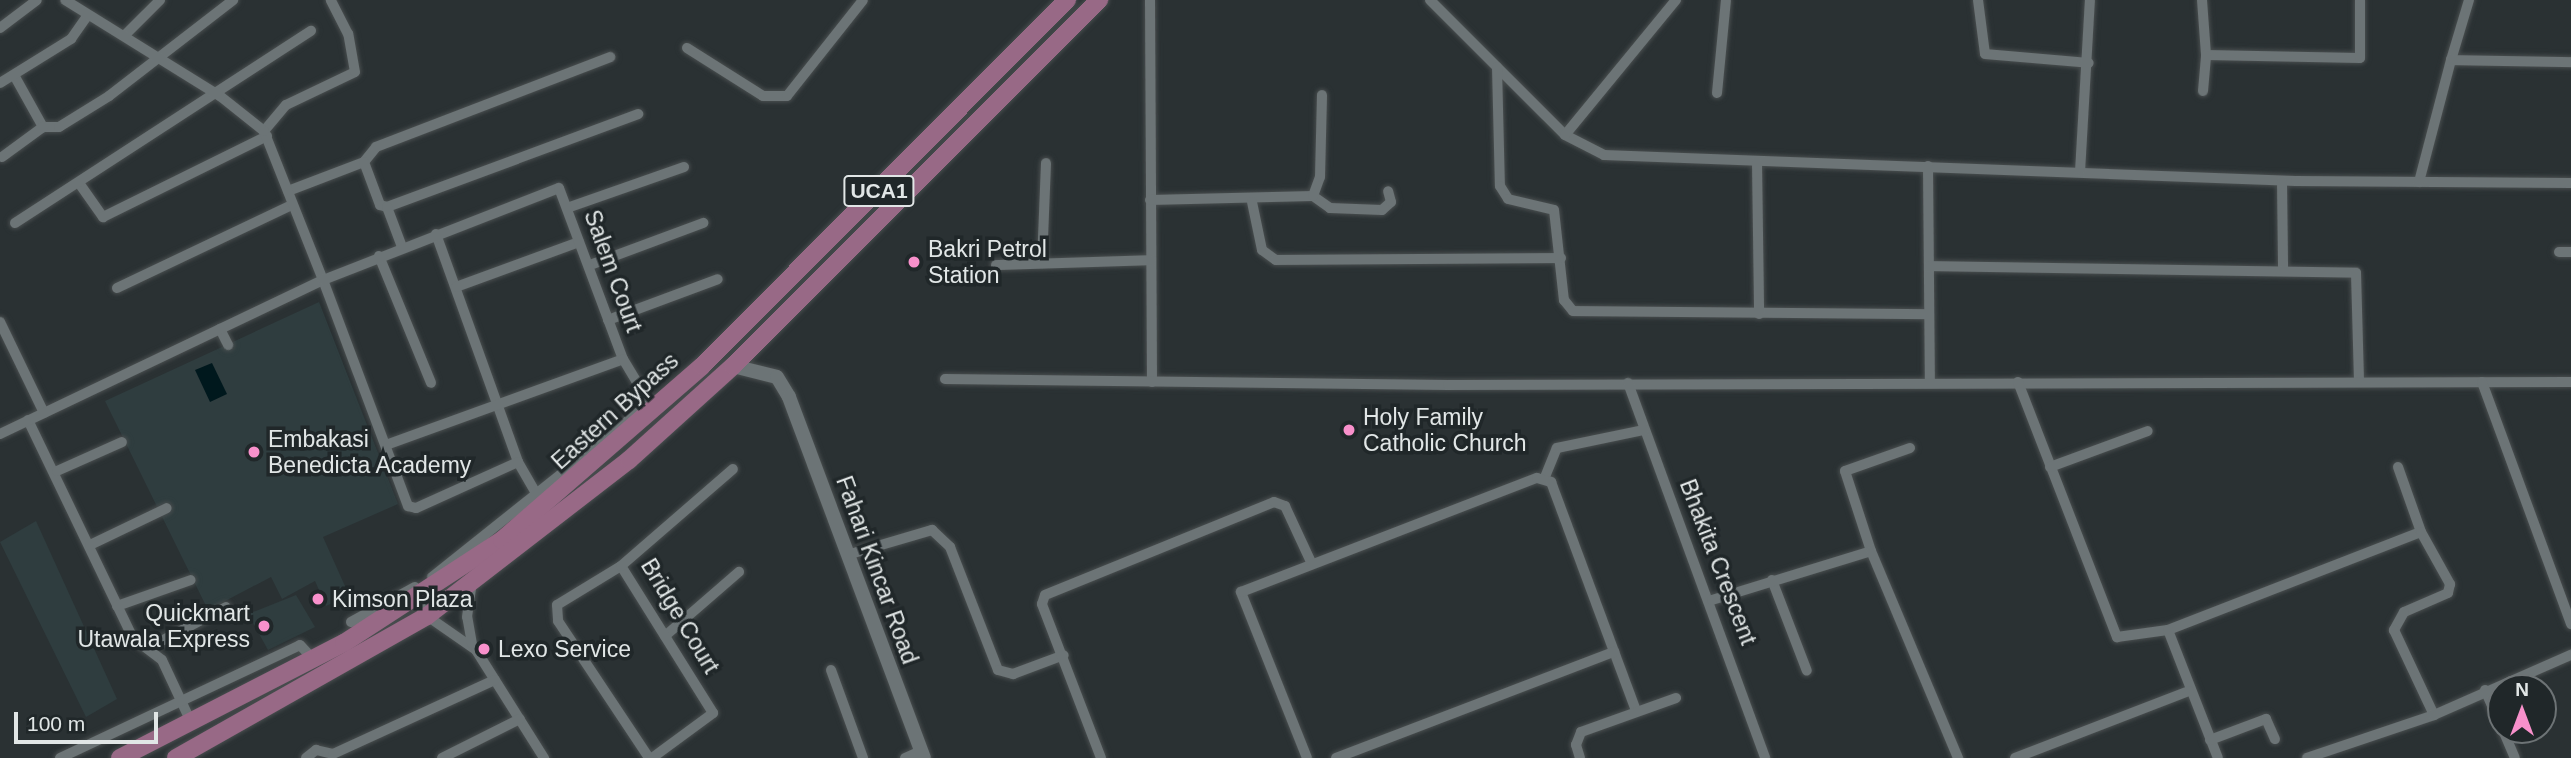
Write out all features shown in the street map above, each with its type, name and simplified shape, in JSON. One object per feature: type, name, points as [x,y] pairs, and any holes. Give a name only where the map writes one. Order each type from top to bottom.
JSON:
[{"type":"main road","name":"Eastern Bypass","points":[[126,757],[314,660],[416,600],[654,405],[742,326],[1067,0]]},
{"type":"main road","name":"Eastern Bypass","points":[[176,758],[427,617],[629,460],[733,366],[1099,0]]},
{"type":"main road","points":[[742,326],[757,340]]},
{"type":"street","points":[[2,26],[37,0]]},
{"type":"street","points":[[65,0],[87,16],[124,36],[157,61],[220,96],[265,134],[411,508],[518,463]]},
{"type":"street","points":[[2,157],[43,127],[59,127],[157,61],[233,0]]},
{"type":"street","points":[[79,183],[103,217],[265,134],[286,105],[355,72],[348,34],[331,0]]},
{"type":"street","points":[[687,48],[762,96],[787,96],[863,0]]},
{"type":"street","points":[[1150,0],[1152,382]]},
{"type":"street","points":[[1430,0],[1566,135],[1604,155],[2282,181],[2571,183]]},
{"type":"street","points":[[1566,135],[1676,0]]},
{"type":"street","points":[[1717,93],[1726,0]]},
{"type":"street","points":[[1978,0],[1985,54],[2089,62]]},
{"type":"street","points":[[2080,172],[2089,62],[2090,0]]},
{"type":"street","points":[[2202,0],[2206,55],[2203,91]]},
{"type":"street","points":[[2206,55],[2360,58],[2360,0]]},
{"type":"street","points":[[2419,182],[2469,0]]},
{"type":"street","points":[[124,36],[154,2]]},
{"type":"street","points":[[0,83],[71,39],[87,16]]},
{"type":"street","points":[[15,223],[79,183],[191,106],[220,96],[312,31]]},
{"type":"street","points":[[288,191],[364,162],[376,147],[610,57]]},
{"type":"street","points":[[2451,60],[2571,62]]},
{"type":"street","points":[[1497,67],[1500,186],[1508,199],[1554,210],[1564,300],[1573,311],[1929,314]]},
{"type":"street","points":[[14,75],[43,127]]},
{"type":"street","points":[[1313,196],[1320,177],[1322,95]]},
{"type":"street","points":[[364,162],[380,205],[387,206],[638,114]]},
{"type":"street","points":[[1756,162],[1759,314]]},
{"type":"street","points":[[1042,263],[1046,163]]},
{"type":"street","points":[[1928,166],[1930,382]]},
{"type":"street","points":[[567,208],[684,167]]},
{"type":"street","points":[[2282,181],[2283,269]]},
{"type":"street","name":"Salem Court","points":[[436,234],[559,188],[623,359],[654,405]]},
{"type":"street","points":[[1150,201],[1252,202],[1313,196],[1330,208],[1382,210],[1391,202],[1388,191]]},
{"type":"street","points":[[1252,202],[1262,250],[1276,260],[1561,258]]},
{"type":"street","points":[[387,206],[402,247]]},
{"type":"street","points":[[117,288],[293,209]]},
{"type":"street","points":[[590,265],[703,223]]},
{"type":"street","points":[[0,434],[323,280],[436,234],[518,463],[536,493]]},
{"type":"street","points":[[456,287],[579,242]]},
{"type":"street","points":[[2559,252],[2571,252]]},
{"type":"street","points":[[379,257],[430,383]]},
{"type":"street","points":[[996,265],[1150,260]]},
{"type":"street","points":[[1929,266],[2283,269],[2359,277],[2359,382]]},
{"type":"street","points":[[608,320],[718,279]]},
{"type":"street","points":[[0,322],[44,413]]},
{"type":"street","points":[[220,329],[228,345]]},
{"type":"street","points":[[386,445],[497,402],[623,359]]},
{"type":"street","name":"Fahari Kincar Road","points":[[733,366],[776,377],[789,397],[923,755]]},
{"type":"street","points":[[945,379],[1628,383],[2571,382]]},
{"type":"street","points":[[2018,382],[2109,627],[2125,639],[2168,630],[2421,532]]},
{"type":"street","points":[[2482,382],[2571,624]]},
{"type":"street","name":"Bhakita Crescent","points":[[1628,383],[1712,600],[1765,758]]},
{"type":"street","points":[[29,420],[57,471],[133,638],[162,660],[192,724]]},
{"type":"street","points":[[1636,710],[1545,477],[1557,448],[1644,430]]},
{"type":"street","points":[[2050,467],[2148,431]]},
{"type":"street","points":[[57,471],[122,443]]},
{"type":"street","points":[[1910,448],[1845,471],[1871,551],[1958,758]]},
{"type":"street","points":[[2398,467],[2421,532],[2450,589],[2404,611],[2394,630],[2434,715]]},
{"type":"street","name":"Bridge Court","points":[[651,758],[713,713],[621,566],[733,469]]},
{"type":"street","points":[[351,622],[423,583],[536,493],[572,473]]},
{"type":"street","points":[[1307,758],[1240,599],[1247,587],[1545,477]]},
{"type":"street","points":[[1101,758],[1042,598],[1187,535],[1281,502],[1311,562]]},
{"type":"street","points":[[90,545],[167,508]]},
{"type":"street","points":[[847,555],[932,530],[950,547],[998,670],[1013,674],[1064,655]]},
{"type":"street","points":[[1712,600],[1871,551]]},
{"type":"street","points":[[621,566],[557,605],[558,621],[651,758]]},
{"type":"street","points":[[665,636],[738,572]]},
{"type":"street","points":[[117,606],[191,579]]},
{"type":"street","points":[[1772,580],[1807,671]]},
{"type":"street","points":[[472,583],[467,617],[473,647],[544,758]]},
{"type":"street","points":[[416,600],[427,617],[473,647]]},
{"type":"street","points":[[148,648],[226,607]]},
{"type":"street","points":[[2168,630],[2189,691],[2218,758]]},
{"type":"street","points":[[60,758],[182,703],[300,645],[314,660]]},
{"type":"street","points":[[1336,758],[1614,652]]},
{"type":"street","points":[[2307,758],[2434,715],[2571,654]]},
{"type":"street","points":[[831,670],[863,758]]},
{"type":"street","points":[[306,758],[316,750],[332,754],[495,680]]},
{"type":"street","points":[[2485,690],[2487,694]]},
{"type":"street","points":[[2015,758],[2189,691]]},
{"type":"street","points":[[1580,758],[1576,745],[1581,732],[1636,710],[1676,698]]},
{"type":"street","points":[[442,758],[520,719]]},
{"type":"street","points":[[2210,740],[2266,719],[2276,739]]},
{"type":"street","points":[[905,758],[923,755]]},
{"type":"shaded area","name":"Embakasi Benedicta Academy","points":[[319,302],[398,504],[323,537],[349,595],[326,606],[315,581],[282,599],[271,577],[208,610],[105,401]]},
{"type":"shaded area","points":[[36,521],[117,699],[86,717],[0,542]]},
{"type":"shaded area","points":[[296,595],[315,627],[268,650],[248,614]]},
{"type":"water","points":[[212,363],[227,394],[210,402],[195,370]]},
{"type":"place","name":"Bakri Petrol Station","points":[[914,262]]},
{"type":"place","name":"Holy Family Catholic Church","points":[[1349,430]]},
{"type":"place","name":"Embakasi Benedicta Academy","points":[[254,452]]},
{"type":"place","name":"Kimson Plaza","points":[[318,599]]},
{"type":"place","name":"Quickmart Utawala Express","points":[[264,626]]},
{"type":"place","name":"Lexo Service","points":[[484,649]]}]
